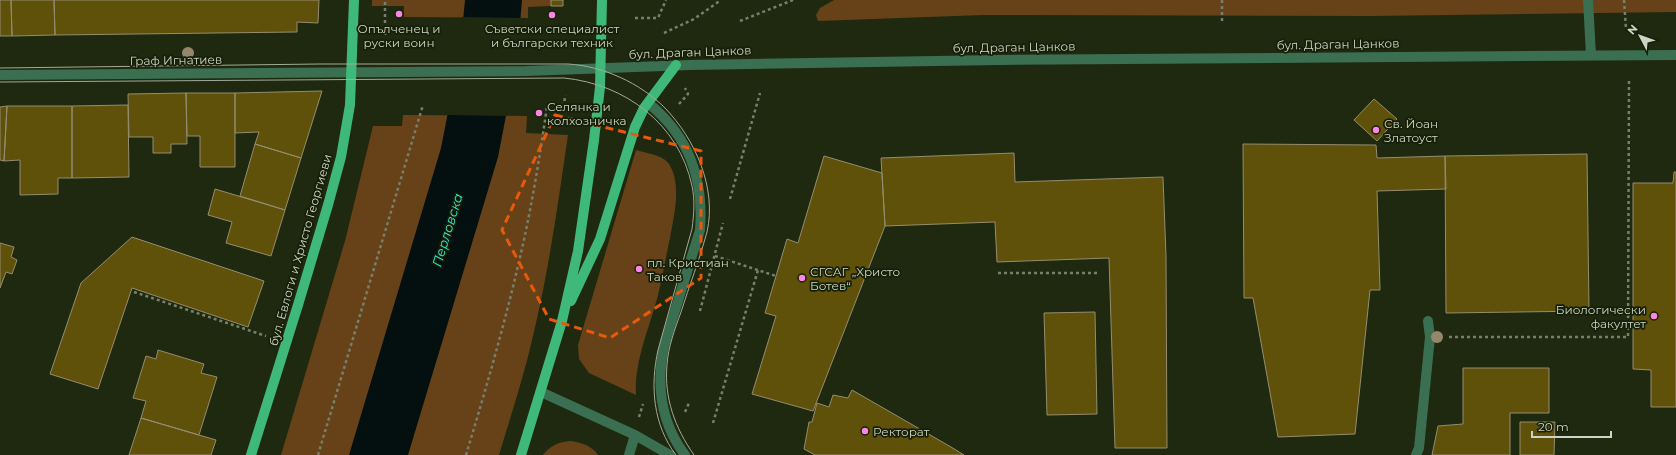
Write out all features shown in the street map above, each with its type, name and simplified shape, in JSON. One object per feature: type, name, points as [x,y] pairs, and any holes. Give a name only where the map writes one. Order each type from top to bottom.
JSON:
[{"type":"main road","name":"бул. Евлоги и Христо Георгиеви","points":[[251,455],[328,205],[341,157],[350,105],[354,0]]},
{"type":"main road","points":[[521,455],[562,321],[581,230],[594,140],[601,68],[602,0]]},
{"type":"main road","points":[[562,321],[600,239],[635,127],[648,103],[676,65]]},
{"type":"street","points":[[1588,0],[1591,55]]},
{"type":"street","name":"бул. Драган Цанков","points":[[352,72],[527,71],[676,65],[1022,60],[1676,55]]},
{"type":"street","name":"Граф Игнатиев","points":[[0,75],[352,72]]},
{"type":"street","points":[[648,103],[668,120],[683,142],[693,162],[698,181],[702,210],[700,230],[664,346],[660,366],[660,385],[664,413],[673,435],[686,455]]},
{"type":"street","points":[[1416,455],[1419,448],[1430,337],[1428,321]]},
{"type":"street","points":[[541,392],[635,435],[670,455]]},
{"type":"street","points":[[629,455],[635,435]]},
{"type":"path","points":[[385,0],[385,35]]},
{"type":"path","points":[[635,18],[658,18],[666,0]]},
{"type":"path","points":[[664,32],[694,19],[721,0]]},
{"type":"path","points":[[740,21],[793,0]]},
{"type":"path","points":[[1222,0],[1222,24]]},
{"type":"path","points":[[1624,0],[1626,29]]},
{"type":"path","points":[[1430,337],[1628,337],[1629,80]]},
{"type":"path","points":[[679,104],[688,94],[685,88]]},
{"type":"path","points":[[730,199],[760,93]]},
{"type":"path","points":[[564,107],[565,95]]},
{"type":"path","points":[[318,455],[423,105]]},
{"type":"path","points":[[466,455],[504,325],[525,235],[547,106]]},
{"type":"path","points":[[700,311],[723,223]]},
{"type":"path","points":[[714,256],[776,276]]},
{"type":"path","points":[[713,423],[758,270]]},
{"type":"path","points":[[998,273],[1099,273]]},
{"type":"path","points":[[134,292],[266,336]]},
{"type":"path","points":[[635,435],[644,400]]},
{"type":"path","points":[[682,416],[689,403]]},
{"type":"highlighted area","points":[[555,115],[701,151],[701,278],[610,338],[549,319],[502,230]]},
{"type":"shaded area","points":[[372,0],[551,0],[551,6],[528,7],[528,18],[404,17],[404,6],[372,6]]},
{"type":"shaded area","points":[[834,0],[1676,0],[1676,12],[1371,16],[983,15],[818,21],[816,15],[820,8]]},
{"type":"shaded area","points":[[403,115],[527,116],[526,133],[568,135],[553,236],[539,311],[526,366],[499,455],[281,455],[345,241],[373,126],[402,126]]},
{"type":"shaded area","points":[[636,150],[663,158],[669,164],[675,181],[676,200],[656,304],[640,355],[636,382],[636,395],[589,373],[579,359],[578,345]]},
{"type":"shaded area","points":[[571,441],[586,445],[598,455],[543,455],[555,445],[562,442]]},
{"type":"water","name":"Перловска","points":[[465,0],[522,0],[517,59],[498,157],[408,455],[349,455],[441,148],[460,51]]},
{"type":"pier","points":[[461,17],[523,18],[519,60],[508,116],[446,115],[458,51]]},
{"type":"building","points":[[0,0],[11,0],[12,36],[0,36]]},
{"type":"building","points":[[11,0],[54,0],[55,35],[12,36]]},
{"type":"building","points":[[54,0],[319,0],[318,23],[297,22],[297,32],[55,35]]},
{"type":"building","points":[[551,0],[563,0],[563,6],[551,6]]},
{"type":"building","points":[[322,91],[301,158],[255,144],[259,132],[235,133],[235,93]]},
{"type":"building","points":[[186,93],[187,144],[171,144],[171,153],[153,153],[153,137],[129,137],[128,94]]},
{"type":"building","points":[[186,93],[235,93],[235,167],[200,167],[200,136],[187,136]]},
{"type":"building","name":"Св. Йоан Златоуст","points":[[1374,99],[1397,119],[1377,141],[1354,120]]},
{"type":"building","points":[[128,105],[129,177],[72,178],[72,106]]},
{"type":"building","points":[[7,106],[4,161],[0,160],[0,107]]},
{"type":"building","points":[[7,106],[72,106],[72,178],[58,178],[58,194],[20,195],[20,160],[4,161]]},
{"type":"building","points":[[255,144],[301,158],[285,210],[240,196]]},
{"type":"building","points":[[1243,144],[1376,145],[1377,158],[1445,156],[1446,189],[1377,191],[1380,290],[1370,290],[1355,434],[1278,437],[1253,298],[1244,298]]},
{"type":"building","points":[[1014,153],[1015,182],[1163,177],[1166,256],[1167,448],[1115,448],[1109,258],[997,262],[995,222],[885,226],[881,158]]},
{"type":"building","points":[[1587,154],[1589,311],[1446,313],[1445,156]]},
{"type":"building","points":[[824,156],[882,173],[885,226],[813,411],[752,394],[776,316],[765,313],[787,239],[798,243]]},
{"type":"building","name":"Биологически факултет","points":[[1674,172],[1676,172],[1676,407],[1651,407],[1651,370],[1633,369],[1633,183],[1673,183]]},
{"type":"building","points":[[215,189],[285,210],[271,256],[226,243],[232,222],[208,215]]},
{"type":"building","points":[[132,237],[264,281],[248,327],[132,288],[98,389],[50,374],[81,283]]},
{"type":"building","points":[[0,243],[14,247],[11,257],[17,260],[12,274],[6,272],[0,288]]},
{"type":"building","points":[[1095,312],[1097,414],[1047,415],[1044,313]]},
{"type":"building","points":[[158,350],[204,364],[201,373],[217,377],[199,435],[141,418],[146,401],[133,398],[146,356],[156,359]]},
{"type":"building","points":[[1463,368],[1549,368],[1549,413],[1510,413],[1510,455],[1432,455],[1438,426],[1463,424]]},
{"type":"building","name":"Ректорат","points":[[852,390],[964,455],[815,455],[804,449],[809,422],[812,422],[817,403],[829,407],[833,395],[848,398]]},
{"type":"building","points":[[141,418],[216,440],[211,455],[129,455]]},
{"type":"building","points":[[1520,422],[1555,422],[1554,455],[1520,455]]},
{"type":"tram line","points":[[0,68],[320,64],[568,64],[594,68],[620,77],[633,84],[665,108],[686,134],[701,165],[709,198],[707,232],[672,338],[667,365],[667,389],[672,412],[681,434],[694,455]]},
{"type":"tram line","points":[[0,82],[564,78],[586,82],[608,89],[628,98],[646,111],[662,126],[675,144],[685,164],[693,191],[694,207],[692,229],[658,350],[654,377],[655,405],[658,418],[662,431],[676,455]]},
{"type":"place","name":"Опълченец и руски воин","points":[[399,14]]},
{"type":"place","name":"Съветски специалист и български техник","points":[[552,15]]},
{"type":"place","name":"Селянка и колхозничка","points":[[539,113]]},
{"type":"place","name":"Св. Йоан Златоуст","points":[[1376,130]]},
{"type":"place","name":"пл. Кристиан Таков","points":[[639,269]]},
{"type":"place","name":"СГСАГ „Христо Ботев“","points":[[802,278]]},
{"type":"place","name":"Биологически факултет","points":[[1654,316]]},
{"type":"place","name":"Ректорат","points":[[865,431]]}]
